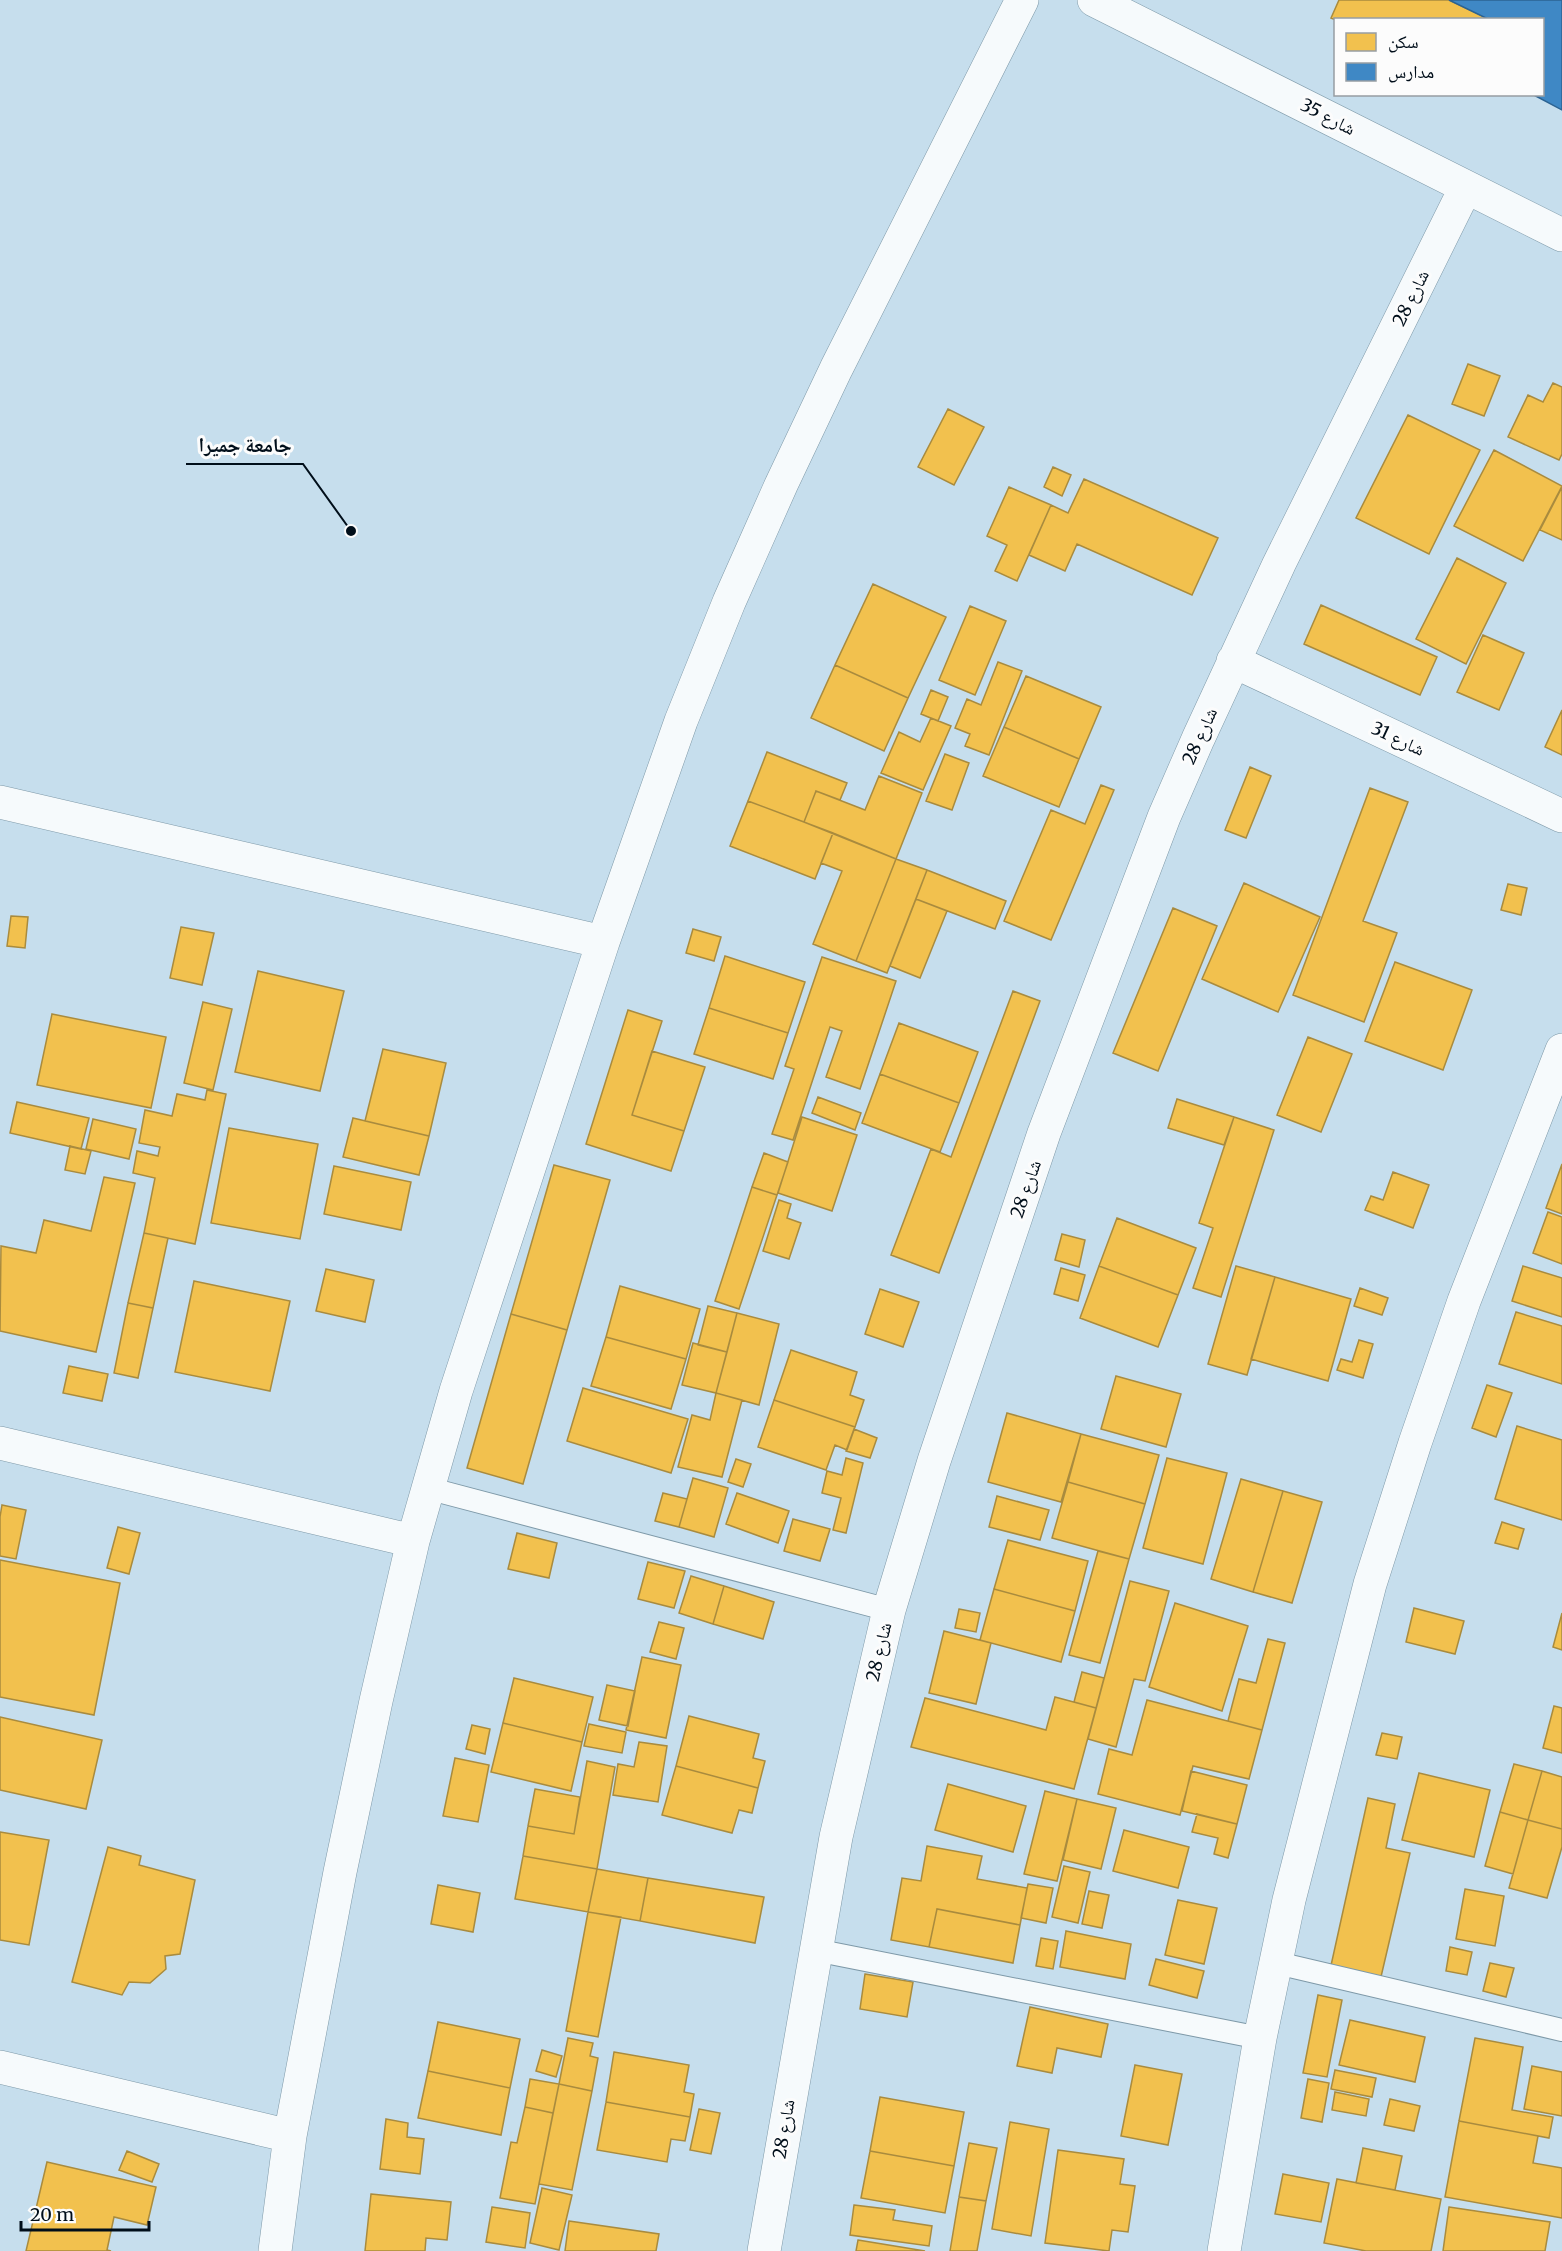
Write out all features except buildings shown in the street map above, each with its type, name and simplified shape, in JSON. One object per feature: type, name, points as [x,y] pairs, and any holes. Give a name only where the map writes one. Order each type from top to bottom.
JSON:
[{"type":"street","points":[[275,2251],[290,2136],[357,1787],[413,1541],[456,1391],[603,942],[681,721],[729,602],[776,495],[836,369],[1022,0]]},
{"type":"street","name":"شارع 35","points":[[1094,0],[1562,235]]},
{"type":"street","name":"شارع 28","points":[[764,2251],[836,1837],[889,1610],[934,1461],[1044,1133],[1164,817],[1233,661],[1466,187]]},
{"type":"street","name":"شارع 31","points":[[1233,661],[1562,816]]},
{"type":"street","points":[[0,802],[603,942]]},
{"type":"street","points":[[1224,2251],[1260,2038],[1289,1900],[1370,1584],[1415,1443],[1461,1312],[1562,1050]]},
{"type":"street","points":[[0,1443],[413,1541]]},
{"type":"street","points":[[0,2067],[290,2136]]},
{"type":"lane","points":[[427,1488],[889,1610]]},
{"type":"lane","points":[[815,1950],[1260,2038]]},
{"type":"lane","points":[[1277,1963],[1562,2030]]},
{"type":"place","name":"جامعة جميرا","points":[[351,531]]}]
